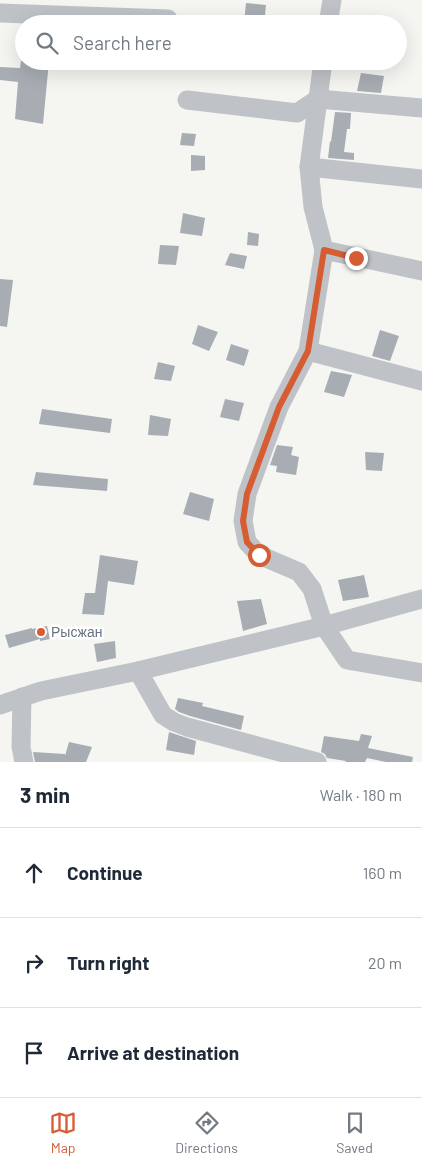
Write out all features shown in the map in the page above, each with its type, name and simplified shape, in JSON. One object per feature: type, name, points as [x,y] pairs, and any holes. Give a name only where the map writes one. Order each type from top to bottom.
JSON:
[{"type":"street","points":[[330,15],[332,0]]},
{"type":"street","points":[[0,13],[48,15]]},
{"type":"street","points":[[322,70],[309,167],[313,207],[324,250],[308,351],[279,407],[247,494],[243,521],[247,542],[259,555],[299,572],[312,589],[324,626],[347,660],[422,673]]},
{"type":"street","points":[[187,100],[297,113],[318,99],[422,108]]},
{"type":"street","points":[[309,167],[422,179]]},
{"type":"street","points":[[324,250],[422,271]]},
{"type":"street","points":[[308,351],[422,381]]},
{"type":"street","points":[[0,705],[41,691],[138,671],[324,626],[422,599]]},
{"type":"street","points":[[138,671],[163,715],[174,722],[317,762]]},
{"type":"street","points":[[22,698],[21,747],[24,762]]},
{"type":"building","points":[[246,3],[266,5],[265,15],[245,15]]},
{"type":"building","points":[[0,67],[15,68],[15,70],[48,70],[43,124],[15,119],[18,82],[0,80]]},
{"type":"building","points":[[361,73],[384,76],[381,93],[357,91]]},
{"type":"building","points":[[335,112],[351,113],[350,129],[347,129],[344,152],[354,153],[354,160],[328,158]]},
{"type":"building","points":[[182,133],[196,134],[194,146],[180,145]]},
{"type":"building","points":[[191,155],[205,156],[205,170],[191,171]]},
{"type":"building","points":[[183,213],[205,218],[202,236],[180,233]]},
{"type":"building","points":[[248,232],[259,234],[258,246],[247,245]]},
{"type":"building","points":[[160,245],[179,246],[176,265],[158,264]]},
{"type":"building","points":[[230,253],[247,256],[244,269],[225,265]]},
{"type":"building","points":[[0,279],[13,280],[7,327],[0,326]]},
{"type":"building","points":[[198,325],[218,332],[209,351],[192,344]]},
{"type":"building","points":[[380,330],[399,336],[390,361],[372,356]]},
{"type":"building","points":[[231,344],[249,350],[244,366],[226,360]]},
{"type":"building","points":[[158,362],[175,366],[171,381],[154,379]]},
{"type":"building","points":[[331,371],[352,375],[344,397],[324,392]]},
{"type":"building","points":[[225,399],[244,403],[239,421],[220,417]]},
{"type":"building","points":[[42,409],[112,419],[110,433],[39,424]]},
{"type":"building","points":[[150,415],[171,419],[168,436],[148,435]]},
{"type":"building","points":[[277,445],[293,447],[291,455],[299,457],[296,475],[276,472],[277,466],[270,465]]},
{"type":"building","points":[[365,452],[384,453],[382,471],[366,470]]},
{"type":"building","points":[[36,472],[108,479],[107,491],[33,485]]},
{"type":"building","points":[[190,492],[214,499],[209,521],[183,514]]},
{"type":"building","points":[[100,555],[138,561],[134,585],[108,581],[104,615],[82,614],[85,593],[95,593]]},
{"type":"building","points":[[364,575],[369,597],[343,601],[338,580]]},
{"type":"building","points":[[261,599],[267,624],[243,631],[237,601]]},
{"type":"building","points":[[47,626],[50,639],[40,641],[40,639],[9,648],[5,635]]},
{"type":"building","points":[[115,641],[116,658],[97,662],[94,644]]},
{"type":"building","points":[[178,698],[203,703],[202,706],[244,716],[241,730],[179,712],[175,709]]},
{"type":"building","points":[[169,732],[196,741],[194,755],[166,750]]},
{"type":"building","points":[[361,734],[372,736],[368,748],[413,757],[412,762],[386,762],[367,758],[365,762],[345,762],[327,758],[321,752],[324,736],[359,741]]},
{"type":"building","points":[[69,742],[92,747],[86,762],[35,762],[33,752],[65,754],[65,756]]},
{"type":"place","name":"Рысжан","points":[[41,632]]},
{"type":"route","points":[[259,555],[247,542],[243,521],[247,494],[279,407],[308,351],[324,250],[356,258]]}]
